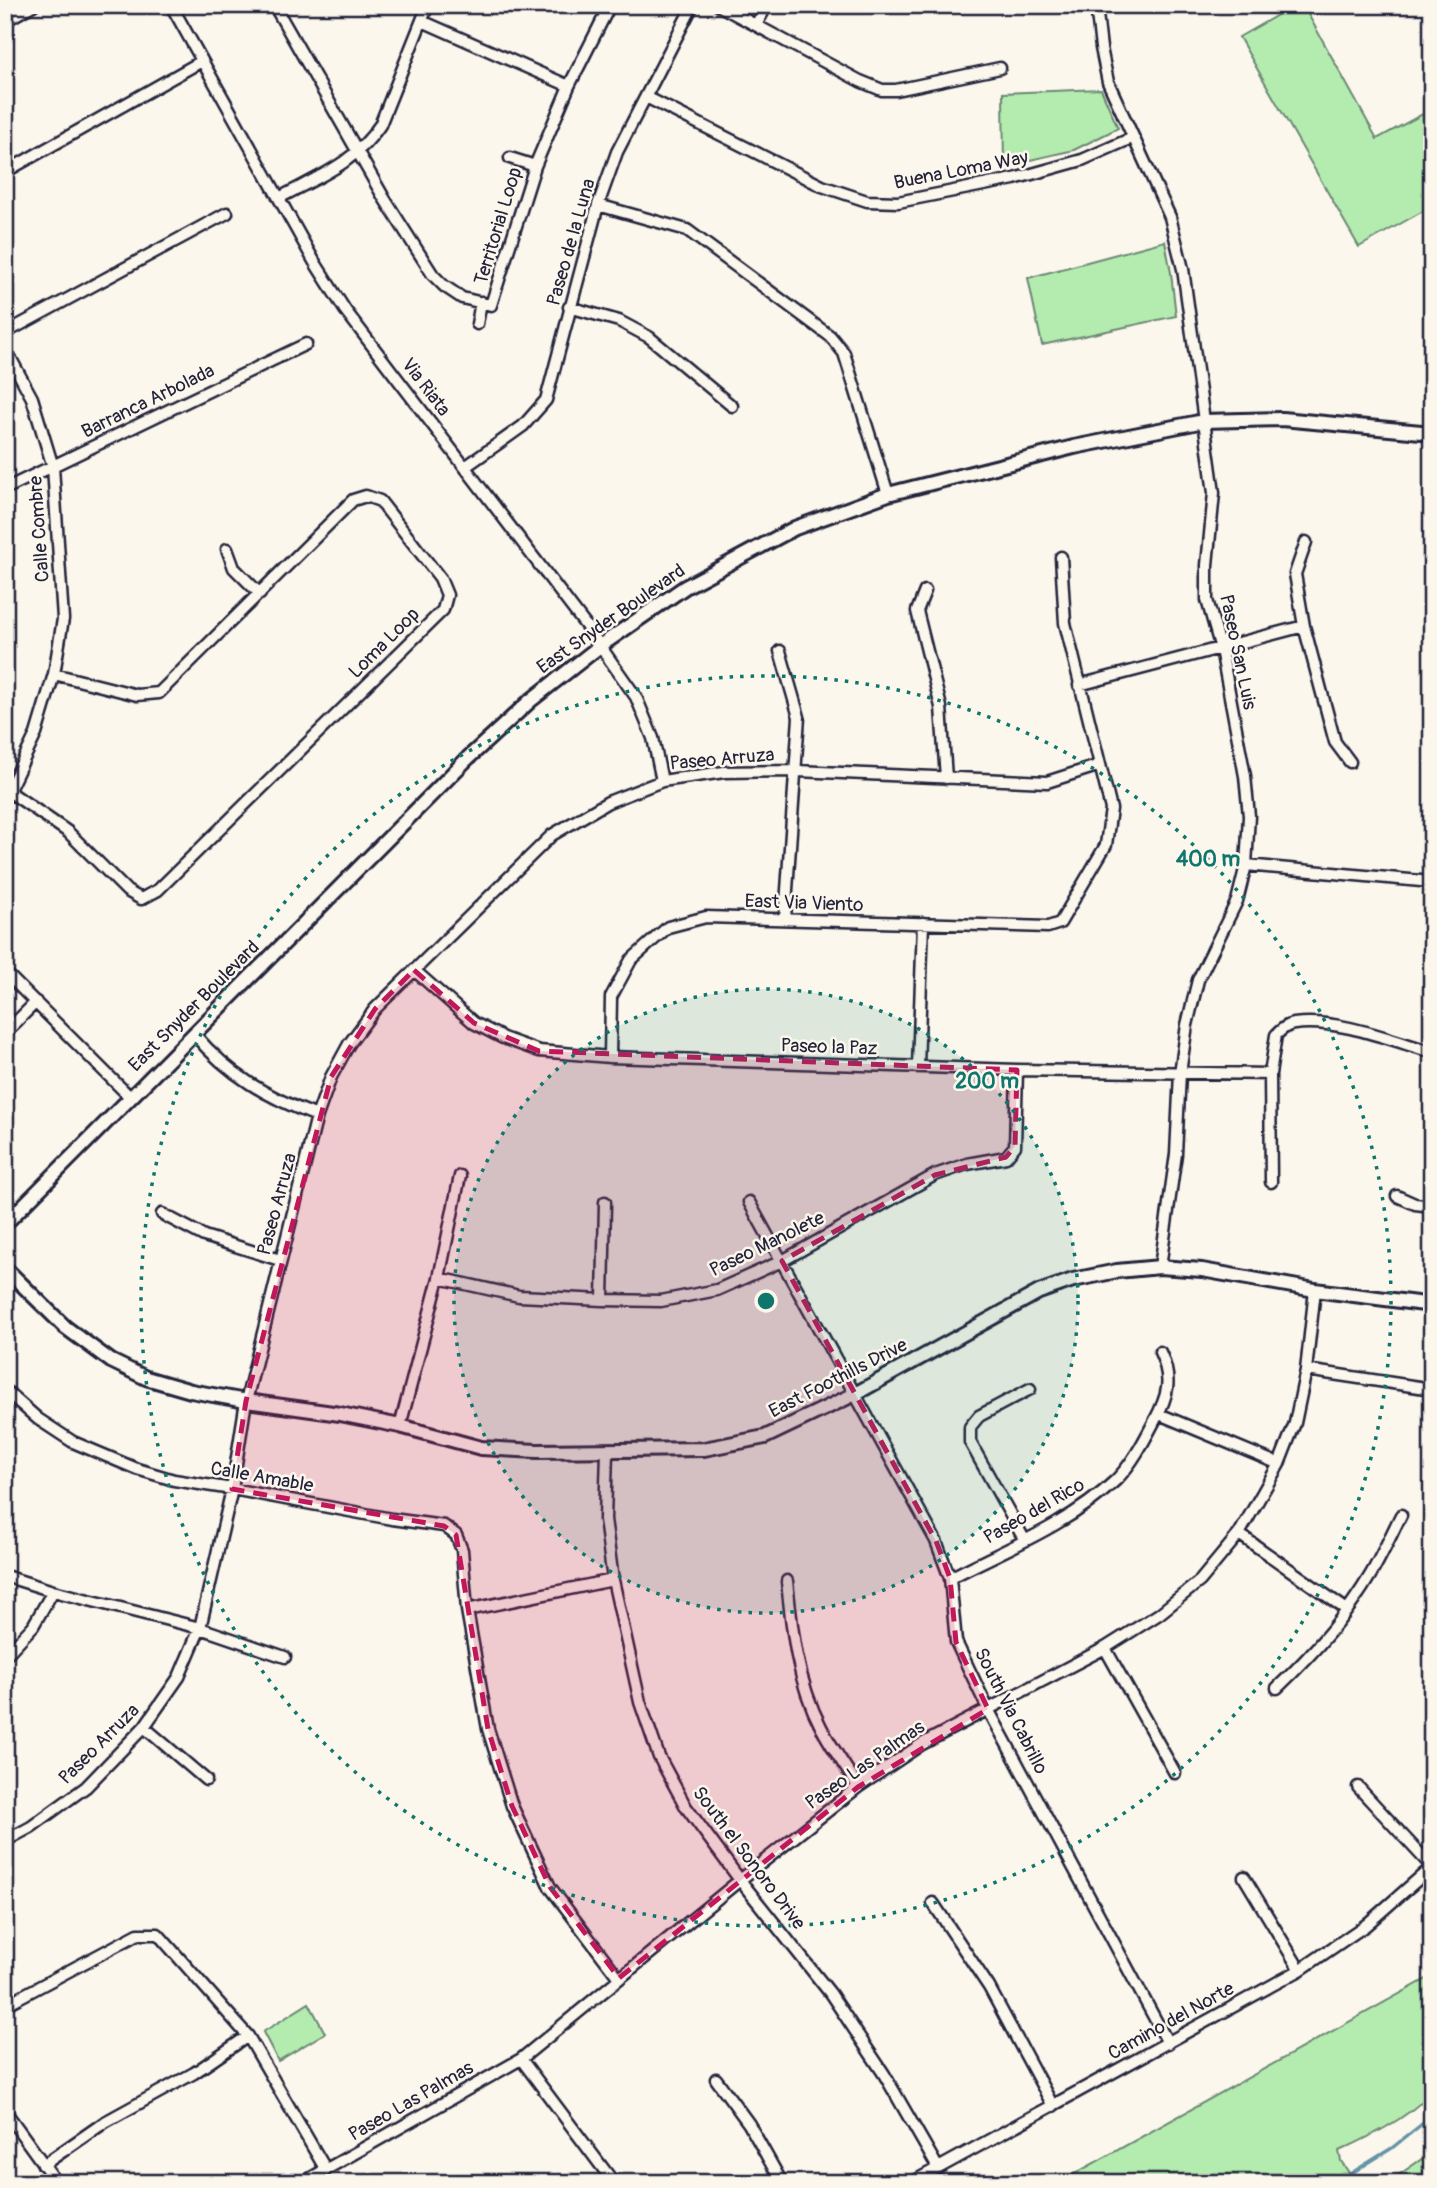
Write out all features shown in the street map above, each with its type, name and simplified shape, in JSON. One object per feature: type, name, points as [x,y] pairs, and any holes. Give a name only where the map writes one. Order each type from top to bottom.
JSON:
[{"type":"street","points":[[5,21],[33,5]]},
{"type":"street","name":"Territorial Loop","points":[[274,5],[407,236],[433,275],[462,298],[491,305],[535,166],[569,86],[610,5]]},
{"type":"street","points":[[279,198],[359,152],[380,125],[428,5]]},
{"type":"street","name":"Paseo de la Luna","points":[[466,467],[523,426],[546,400],[598,205],[617,152],[693,5]]},
{"type":"street","points":[[718,5],[860,81],[882,90],[896,90],[1000,68]]},
{"type":"street","points":[[756,25],[767,5]]},
{"type":"street","name":"Paseo San Luis","points":[[1096,5],[1098,33],[1108,82],[1170,217],[1184,269],[1214,493],[1207,600],[1221,649],[1245,776],[1249,816],[1246,865],[1237,901],[1198,979],[1186,1025],[1180,1073],[1177,1154],[1160,1267]]},
{"type":"street","name":"Via Riata","points":[[175,7],[202,61],[314,261],[345,310],[466,467],[636,697],[653,738],[662,781]]},
{"type":"street","points":[[422,22],[569,86]]},
{"type":"street","points":[[5,172],[202,61]]},
{"type":"street","name":"Buena Loma Way","points":[[646,97],[822,186],[867,201],[898,202],[1014,179],[1082,160],[1132,138]]},
{"type":"street","points":[[510,158],[535,166]]},
{"type":"street","points":[[598,205],[687,230],[831,336],[845,353],[887,494]]},
{"type":"street","points":[[5,332],[227,213]]},
{"type":"street","points":[[477,324],[481,302]]},
{"type":"street","points":[[569,307],[619,321],[649,337],[732,406]]},
{"type":"street","name":"Barranca Arbolada","points":[[5,489],[306,344]]},
{"type":"street","name":"Calle Combre","points":[[5,348],[32,398],[53,467],[62,619],[54,674],[36,734],[7,795]]},
{"type":"street","name":"East Snyder Boulevard","points":[[5,1224],[468,758],[530,701],[600,646],[685,587],[795,528],[887,494],[1073,447],[1204,421],[1282,419],[1432,433]]},
{"type":"street","name":"Loma Loop","points":[[7,795],[68,832],[127,891],[141,898],[158,890],[434,619],[443,610],[447,595],[440,578],[380,501],[366,496],[353,500],[159,693],[137,695],[54,674]]},
{"type":"street","points":[[1306,542],[1296,574],[1304,626],[1335,742],[1350,762]]},
{"type":"street","points":[[227,549],[234,568],[260,594]]},
{"type":"street","name":"East Via Viento","points":[[611,1057],[611,997],[631,960],[668,927],[706,917],[1048,927],[1060,923],[1106,845],[1111,809],[1065,623],[1061,557]]},
{"type":"street","points":[[925,591],[917,611],[941,707],[946,778]]},
{"type":"street","points":[[1079,685],[1304,626]]},
{"type":"street","points":[[780,651],[799,717],[785,919]]},
{"type":"street","name":"Paseo Arruza","points":[[5,1841],[31,1827],[86,1787],[144,1727],[179,1677],[200,1628],[232,1489],[246,1401],[317,1116],[331,1077],[349,1044],[375,1009],[414,970],[552,835],[608,802],[662,781],[724,772],[797,771],[1047,782],[1100,765]]},
{"type":"street","points":[[1246,865],[1432,882]]},
{"type":"street","points":[[918,1067],[923,923]]},
{"type":"street","name":"Paseo la Paz","points":[[414,970],[474,1023],[503,1038],[539,1051],[611,1057],[918,1067],[1270,1074]]},
{"type":"street","points":[[5,972],[130,1097]]},
{"type":"street","points":[[5,1033],[36,1002]]},
{"type":"street","points":[[1271,1182],[1270,1074],[1276,1035],[1284,1027],[1294,1024],[1333,1025],[1432,1052]]},
{"type":"street","points":[[194,1034],[247,1084],[280,1102],[317,1116]]},
{"type":"street","name":"Paseo Manolete","points":[[439,1278],[519,1296],[603,1300],[661,1301],[717,1290],[782,1261],[935,1175],[967,1164],[1006,1157],[1015,1146],[1017,1070]]},
{"type":"street","points":[[400,1426],[439,1278],[460,1176]]},
{"type":"street","points":[[1398,1196],[1415,1204],[1432,1206]]},
{"type":"street","points":[[603,1300],[605,1202]]},
{"type":"street","name":"South Via Cabrillo","points":[[749,1202],[936,1541],[950,1578],[956,1642],[988,1709],[1168,2043]]},
{"type":"street","points":[[162,1214],[204,1236],[280,1260]]},
{"type":"street","name":"East Foothills Drive","points":[[5,1268],[65,1327],[111,1361],[146,1378],[191,1391],[400,1426],[481,1448],[607,1452],[704,1449],[765,1437],[855,1394],[1040,1292],[1073,1280],[1117,1271],[1160,1267],[1202,1270],[1315,1290],[1432,1306]]},
{"type":"street","name":"Paseo Las Palmas","points":[[302,2183],[521,2059],[858,1787],[922,1744],[1105,1648],[1159,1614],[1200,1581],[1239,1534],[1279,1464],[1295,1423],[1306,1370],[1315,1290]]},
{"type":"street","name":"Paseo del Rico","points":[[950,1578],[1083,1507],[1117,1479],[1139,1451],[1167,1393],[1168,1369],[1160,1352]]},
{"type":"street","points":[[1306,1370],[1432,1390]]},
{"type":"street","points":[[1024,1539],[970,1442],[970,1427],[979,1416],[1030,1389]]},
{"type":"street","name":"Calle Amable","points":[[5,1390],[38,1419],[73,1442],[107,1458],[174,1480],[444,1526],[456,1535],[462,1550],[467,1610],[488,1729],[512,1806],[550,1887],[619,1978]]},
{"type":"street","points":[[1159,1414],[1279,1464]]},
{"type":"street","name":"South el Sonoro Drive","points":[[607,1452],[606,1519],[613,1580],[640,1702],[659,1757],[686,1807],[830,1993],[884,2074],[938,2168]]},
{"type":"street","points":[[1277,1688],[1314,1652],[1347,1611],[1371,1574],[1401,1515]]},
{"type":"street","points":[[1239,1534],[1347,1611]]},
{"type":"street","points":[[5,1576],[200,1628],[285,1657]]},
{"type":"street","points":[[467,1610],[613,1580]]},
{"type":"street","points":[[787,1581],[794,1644],[804,1686],[821,1727],[858,1787]]},
{"type":"street","points":[[5,1656],[33,1626],[54,1591]]},
{"type":"street","points":[[1105,1648],[1175,1773]]},
{"type":"street","points":[[144,1727],[206,1780]]},
{"type":"street","points":[[1358,1787],[1432,1867]]},
{"type":"street","name":"Camino del Norte","points":[[912,2183],[1300,1970],[1366,1925],[1432,1867]]},
{"type":"street","points":[[1244,1877],[1300,1970]]},
{"type":"street","points":[[933,1903],[989,1987],[1053,2106]]},
{"type":"street","points":[[5,2005],[138,1934],[158,1934],[248,2036],[326,2170]]},
{"type":"street","points":[[43,2165],[104,2122],[194,2073],[248,2036]]},
{"type":"street","points":[[521,2059],[614,2183]]},
{"type":"street","points":[[716,2079],[749,2124],[782,2183]]},
{"type":"street","points":[[5,2111],[57,2183]]},
{"type":"highlighted area","points":[[414,970],[474,1023],[539,1051],[1017,1070],[1015,1146],[1006,1157],[935,1175],[782,1261],[936,1541],[950,1578],[956,1642],[988,1709],[858,1787],[619,1978],[550,1887],[512,1806],[488,1729],[456,1535],[444,1526],[232,1489],[246,1401],[331,1077],[375,1009]]},
{"type":"green space","points":[[1295,5],[1303,5],[1377,139],[1432,109],[1432,206],[1359,247],[1239,37]]},
{"type":"green space","points":[[1101,89],[1118,128],[1074,150],[1004,166],[1003,93]]},
{"type":"green space","points":[[1165,241],[1176,316],[1042,345],[1028,278]]},
{"type":"green space","points":[[1432,1976],[1432,2090],[1402,2117],[1339,2151],[1341,2161],[1356,2183],[1058,2183]]},
{"type":"green space","points":[[309,2003],[325,2033],[278,2061],[263,2032]]},
{"type":"green space","points":[[1432,2152],[1432,2183],[1387,2183]]},
{"type":"waterway","points":[[1341,2183],[1432,2116]]}]
